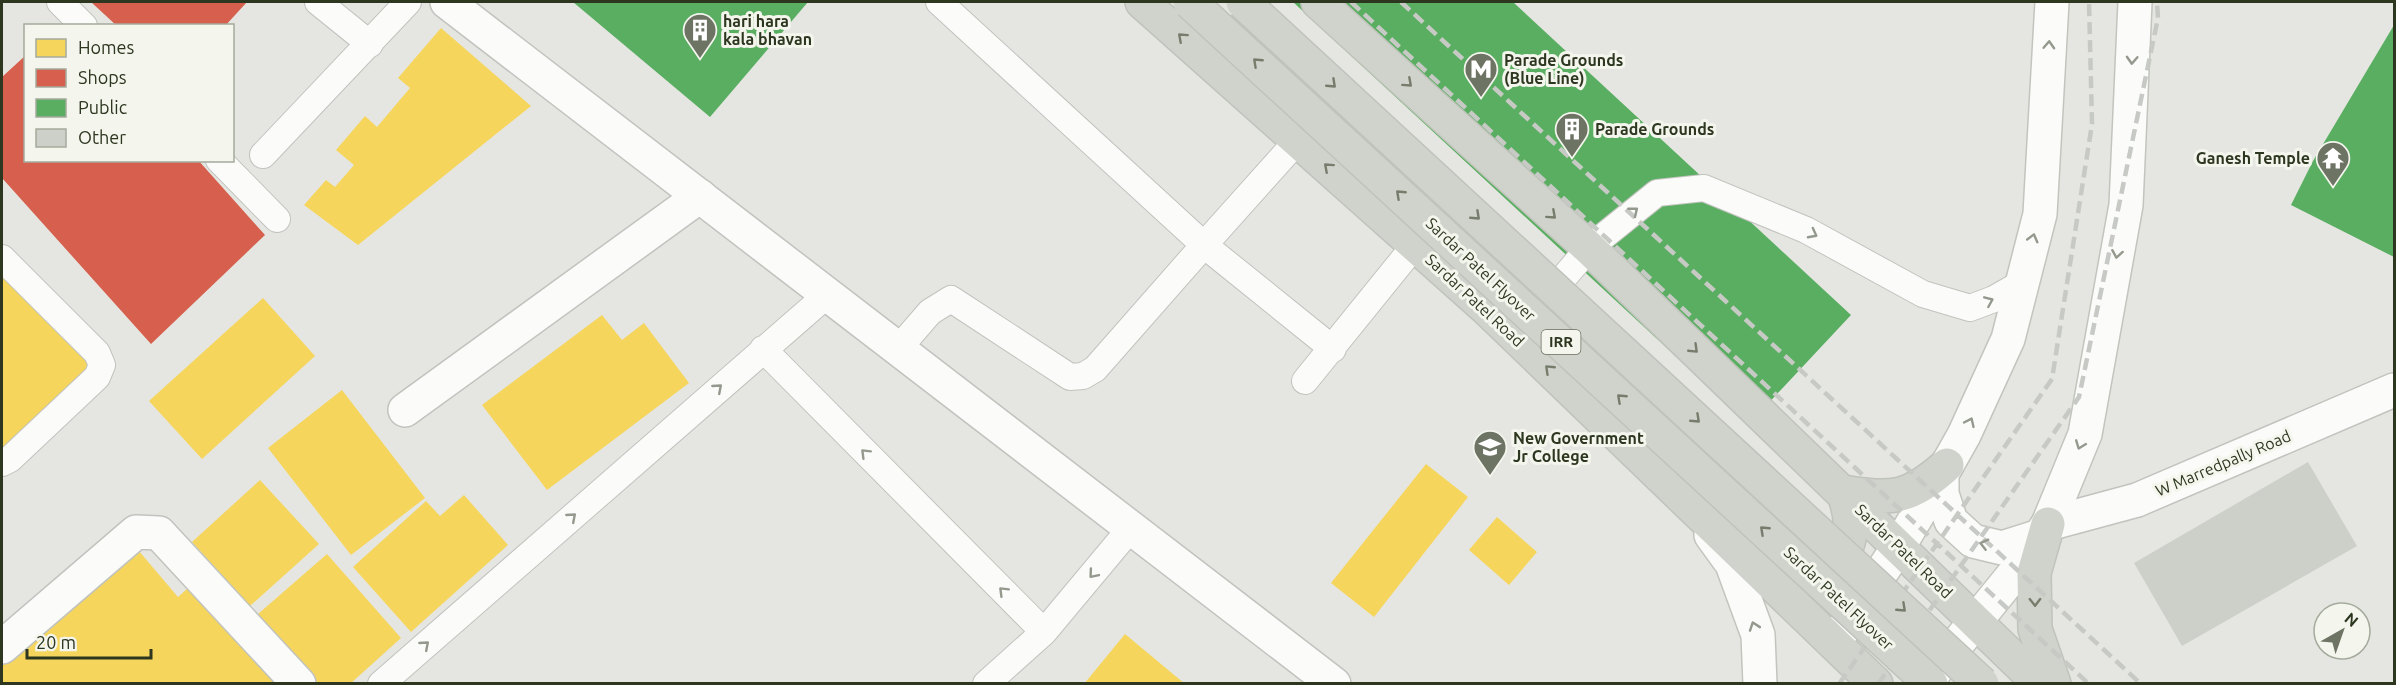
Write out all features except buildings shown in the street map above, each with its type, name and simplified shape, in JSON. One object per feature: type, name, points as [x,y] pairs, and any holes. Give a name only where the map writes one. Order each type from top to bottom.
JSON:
[{"type":"main road","name":"Sardar Patel Road","points":[[1142,2],[1515,336],[1876,684]]},
{"type":"main road","name":"Sardar Patel Flyover","points":[[1190,2],[1931,684]]},
{"type":"main road","name":"IRR","points":[[1243,2],[1982,684]]},
{"type":"main road","points":[[1211,63],[1265,2]]},
{"type":"main road","name":"Sardar Patel Road","points":[[1318,2],[1589,248],[2039,684]]},
{"type":"main road","points":[[1843,492],[1893,497],[1923,486],[1945,469]]},
{"type":"main road","name":"IRR","points":[[1751,563],[1778,580],[1809,581],[1836,566],[1851,539],[1850,508],[1843,492]]},
{"type":"main road","points":[[2044,530],[2034,573],[2035,629],[2054,684]]},
{"type":"main road","points":[[1977,684],[1989,676],[2017,674],[2039,684]]},
{"type":"street","points":[[447,2],[828,294],[1130,530],[1334,684]]},
{"type":"street","points":[[1834,643],[1899,546],[1945,469],[2008,339],[2040,214],[2052,2]]},
{"type":"street","points":[[1924,684],[2018,570],[2044,530],[2085,434],[2124,216],[2135,2]]},
{"type":"street","points":[[405,410],[700,196]]},
{"type":"street","name":"W Marredpally Road","points":[[1945,469],[1942,494],[1951,521],[1973,542],[2002,548],[2044,530],[2137,500],[2394,390]]},
{"type":"street","points":[[1687,503],[1732,564],[1758,635],[1760,684]]},
{"type":"street","points":[[2,647],[136,532],[159,533],[299,684]]},
{"type":"lane","points":[[60,2],[82,24]]},
{"type":"lane","points":[[318,2],[370,44]]},
{"type":"lane","points":[[263,155],[408,2]]},
{"type":"lane","points":[[939,2],[1204,245],[1333,349]]},
{"type":"lane","points":[[898,349],[930,312],[951,299],[1070,377],[1083,376],[1095,369],[1298,141]]},
{"type":"lane","points":[[221,162],[277,219]]},
{"type":"lane","points":[[1515,336],[1589,248],[1657,193],[1704,188],[1806,230],[1923,294],[1970,308],[1994,299],[2022,283]]},
{"type":"lane","points":[[1305,381],[1415,245]]},
{"type":"lane","points":[[2,258],[97,354],[102,365],[97,377],[10,459],[2,462]]},
{"type":"lane","points":[[381,684],[828,294]]},
{"type":"lane","points":[[763,349],[1044,632]]},
{"type":"lane","points":[[986,684],[1044,632],[1130,530]]},
{"type":"railway","points":[[1351,2],[2089,684]]},
{"type":"railway","points":[[1401,2],[2141,684]]},
{"type":"railway","points":[[1839,684],[2052,379],[2092,124],[2089,2]]},
{"type":"railway","points":[[1878,684],[2079,397],[2158,18],[2157,2]]},
{"type":"place","name":"hari hara kala bhavan","points":[[700,59]]},
{"type":"place","name":"Parade Grounds (Blue Line)","points":[[1481,98]]},
{"type":"place","name":"Parade Grounds","points":[[1572,158]]},
{"type":"place","name":"Ganesh Temple","points":[[2333,187]]},
{"type":"place","name":"New Government Jr College","points":[[1490,476]]}]
